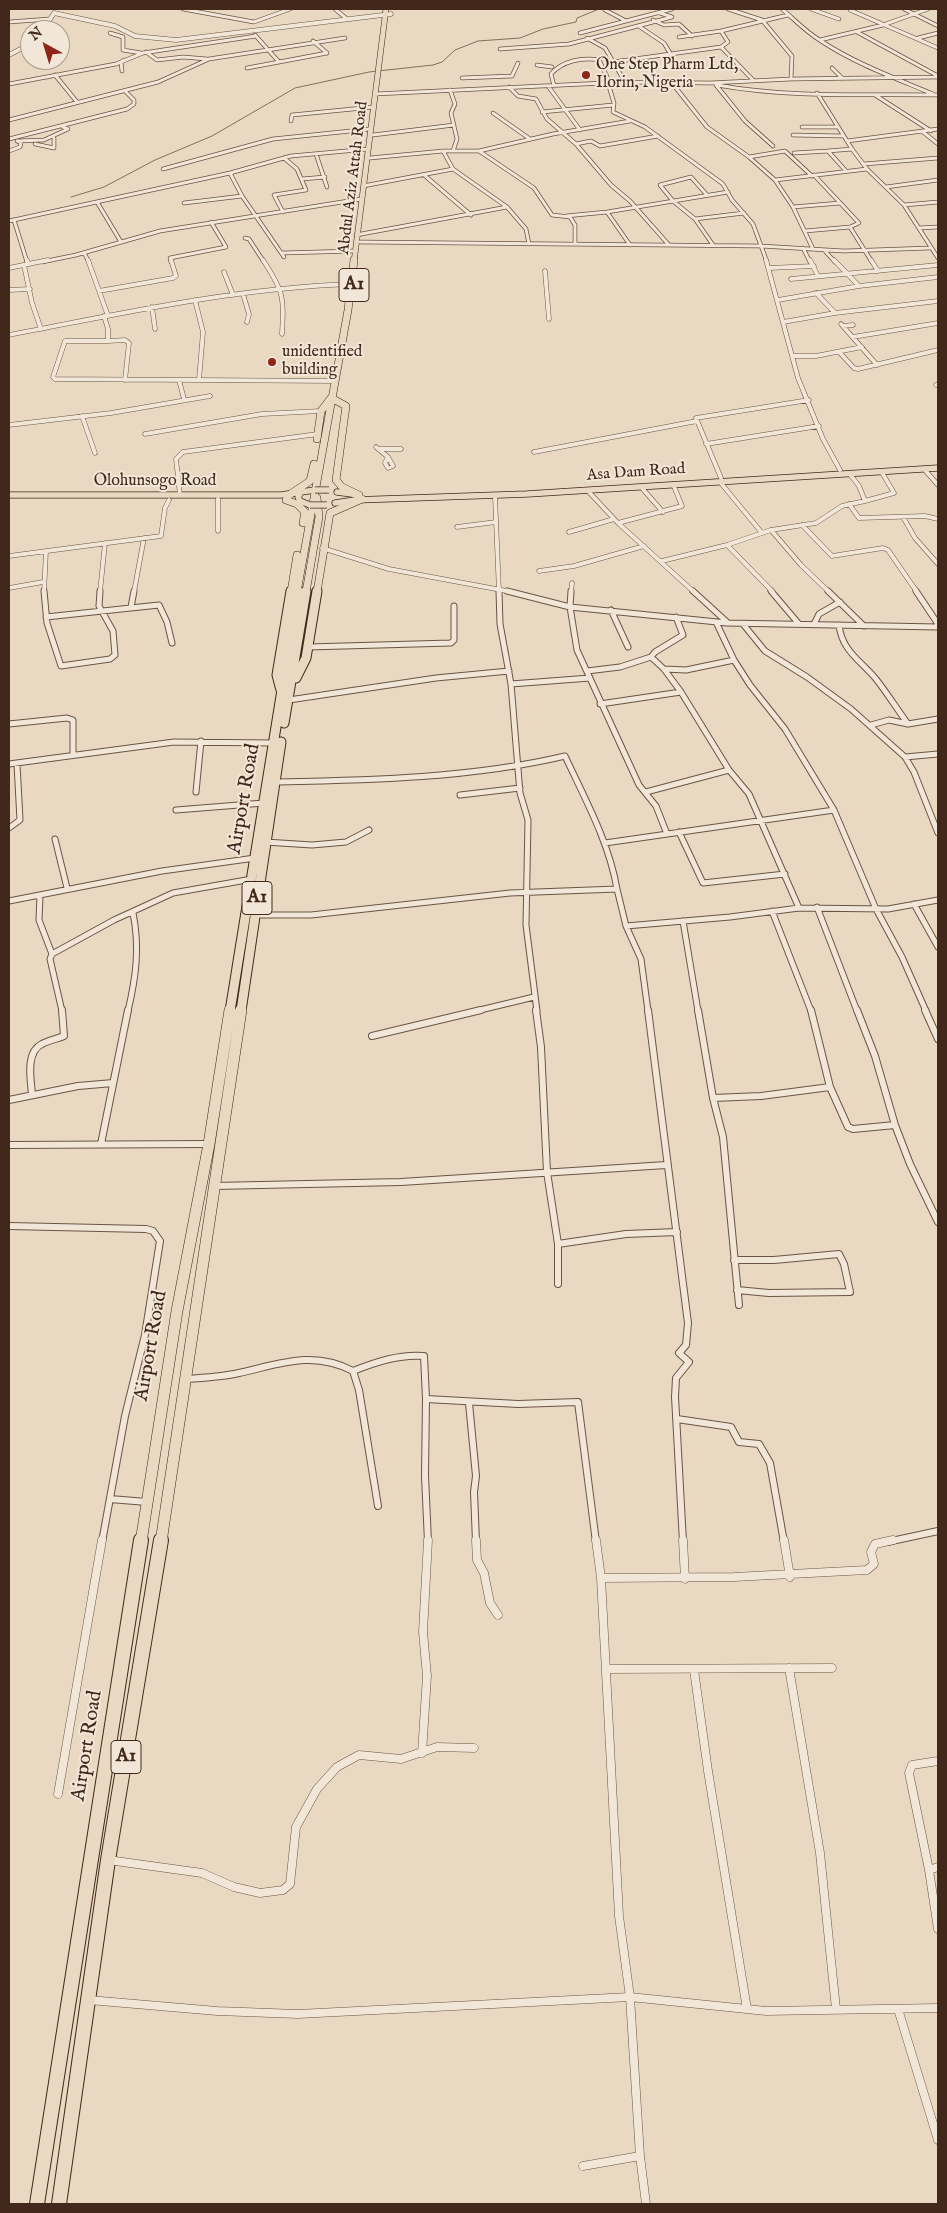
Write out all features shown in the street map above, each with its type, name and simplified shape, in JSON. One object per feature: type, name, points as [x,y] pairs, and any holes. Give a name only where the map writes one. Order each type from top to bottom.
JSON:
[{"type":"highway","name":"Abdul Aziz Attah Road","points":[[333,399],[339,387],[360,242],[358,235],[361,199],[370,158],[373,107],[381,70],[389,11]]},
{"type":"highway","name":"Abdul Aziz Attah Road","points":[[308,499],[333,399],[352,284],[354,251],[358,235],[376,94]]},
{"type":"highway","points":[[287,695],[276,675],[308,499],[321,411],[333,399],[344,403],[346,406],[333,491]]},
{"type":"highway","points":[[308,499],[297,504],[288,497],[310,480]]},
{"type":"highway","points":[[336,480],[342,487],[361,497]]},
{"type":"highway","points":[[330,513],[361,497]]},
{"type":"highway","name":"Airport Road","points":[[37,2204],[177,1312],[276,782],[287,695],[319,517],[308,499]]},
{"type":"highway","points":[[287,695],[306,658],[322,548],[331,504]]},
{"type":"highway","name":"Airport Road","points":[[59,2204],[108,1860],[148,1629],[197,1304],[250,915],[255,858],[274,743],[287,695]]},
{"type":"main road","name":"Asa Dam Road","points":[[720,480],[938,463]]},
{"type":"main road","name":"Asa Dam Road","points":[[308,499],[331,504],[361,497],[513,491],[938,468]]},
{"type":"main road","name":"Asa Dam Road","points":[[308,499],[333,491],[361,497],[496,496],[641,487],[685,482]]},
{"type":"main road","points":[[331,504],[340,496],[333,491]]},
{"type":"main road","name":"Olohunsogo Road","points":[[9,495],[170,500],[288,497]]},
{"type":"main road","name":"Olohunsogo Road","points":[[9,499],[180,495],[308,499]]},
{"type":"street","points":[[9,22],[50,19],[58,9]]},
{"type":"street","points":[[183,9],[254,22],[270,18],[290,9]]},
{"type":"street","points":[[335,9],[347,19]]},
{"type":"street","points":[[625,82],[605,48],[580,33],[672,9]]},
{"type":"street","points":[[728,9],[762,20],[792,56],[791,79]]},
{"type":"street","points":[[783,10],[792,9]]},
{"type":"street","points":[[811,9],[839,20]]},
{"type":"street","points":[[904,9],[938,26]]},
{"type":"street","points":[[820,40],[883,26],[928,9]]},
{"type":"street","points":[[605,10],[626,21]]},
{"type":"street","points":[[783,10],[820,40],[891,78],[938,95]]},
{"type":"street","points":[[850,10],[883,26],[918,38],[938,48]]},
{"type":"street","points":[[54,14],[115,26],[135,36],[185,39],[347,19],[389,11]]},
{"type":"street","points":[[500,49],[553,46],[640,27],[672,17],[660,13]]},
{"type":"street","points":[[679,37],[692,36],[788,15]]},
{"type":"street","points":[[648,16],[664,26],[679,24],[692,36]]},
{"type":"street","points":[[640,27],[664,43],[670,52]]},
{"type":"street","points":[[613,62],[670,52],[721,47],[728,42],[721,34],[721,30]]},
{"type":"street","points":[[252,31],[278,62]]},
{"type":"street","points":[[857,32],[938,77]]},
{"type":"street","points":[[110,33],[123,36],[123,50],[126,52],[125,58],[121,62],[122,71]]},
{"type":"street","points":[[918,38],[938,33]]},
{"type":"street","points":[[126,52],[144,53],[256,36]]},
{"type":"street","points":[[9,84],[121,62],[144,53],[157,60],[209,59],[266,48],[345,38]]},
{"type":"street","points":[[247,68],[327,53],[313,41]]},
{"type":"street","points":[[721,47],[754,80]]},
{"type":"street","points":[[9,120],[158,82],[209,59]]},
{"type":"street","points":[[537,65],[552,67],[564,63],[599,60],[609,83],[614,112],[658,136],[712,174],[753,224],[769,268],[798,378],[840,470]]},
{"type":"street","points":[[462,78],[512,76],[518,63]]},
{"type":"street","points":[[552,67],[551,74],[554,86]]},
{"type":"street","points":[[832,68],[842,79]]},
{"type":"street","points":[[55,75],[77,102]]},
{"type":"street","points":[[376,94],[625,82],[710,83],[791,79],[938,77]]},
{"type":"street","points":[[672,83],[707,127],[749,157],[775,180],[793,207],[813,250]]},
{"type":"street","points":[[710,83],[739,89],[875,95],[938,95]]},
{"type":"street","points":[[716,85],[745,120],[773,146]]},
{"type":"street","points":[[548,86],[580,130]]},
{"type":"street","points":[[509,87],[518,96],[536,99],[547,119],[576,144],[611,185],[636,207],[669,245]]},
{"type":"street","points":[[450,90],[455,104],[451,113],[457,139],[453,151]]},
{"type":"street","points":[[10,138],[127,110],[134,104],[134,100],[125,91]]},
{"type":"street","points":[[817,93],[846,141],[867,169],[904,205],[938,258]]},
{"type":"street","points":[[875,95],[931,131]]},
{"type":"street","points":[[542,112],[613,105]]},
{"type":"street","points":[[291,121],[292,116],[296,113],[314,114],[373,107]]},
{"type":"street","points":[[493,113],[530,140]]},
{"type":"street","points":[[370,158],[443,151],[478,151],[630,120]]},
{"type":"street","points":[[163,169],[273,139],[454,125]]},
{"type":"street","points":[[33,143],[54,138],[68,129],[61,126]]},
{"type":"street","points":[[802,127],[837,127]]},
{"type":"street","points":[[814,127],[818,136]]},
{"type":"street","points":[[846,141],[938,129]]},
{"type":"street","points":[[923,132],[938,144]]},
{"type":"street","points":[[793,135],[844,136]]},
{"type":"street","points":[[576,144],[591,141],[600,146],[658,136]]},
{"type":"street","points":[[10,138],[54,148],[54,138]]},
{"type":"street","points":[[9,151],[20,147],[21,144],[17,141]]},
{"type":"street","points":[[794,153],[852,148]]},
{"type":"street","points":[[9,221],[230,173],[284,158],[368,149]]},
{"type":"street","points":[[443,151],[453,169],[507,207],[526,228],[530,244]]},
{"type":"street","points":[[478,151],[534,188],[552,215],[566,216],[607,212],[728,192]]},
{"type":"street","points":[[828,151],[846,172]]},
{"type":"street","points":[[749,157],[785,152],[813,175],[840,203],[850,217],[859,223],[850,227],[805,231]]},
{"type":"street","points":[[316,154],[325,176],[327,187]]},
{"type":"street","points":[[283,212],[274,195],[306,191],[297,169],[284,158]]},
{"type":"street","points":[[864,164],[938,158]]},
{"type":"street","points":[[364,186],[453,169]]},
{"type":"street","points":[[775,180],[867,169]]},
{"type":"street","points":[[230,173],[242,196],[284,257]]},
{"type":"street","points":[[424,175],[471,215]]},
{"type":"street","points":[[302,179],[325,176]]},
{"type":"street","points":[[707,196],[693,179],[687,177],[660,185],[673,201],[694,220],[714,245]]},
{"type":"street","points":[[886,187],[938,180]]},
{"type":"street","points":[[184,203],[242,196]]},
{"type":"street","points":[[9,268],[84,253],[152,233],[210,222],[361,199]]},
{"type":"street","points":[[97,202],[121,242]]},
{"type":"street","points":[[904,205],[938,202]]},
{"type":"street","points":[[793,207],[840,203]]},
{"type":"street","points":[[358,235],[507,207]]},
{"type":"street","points":[[607,212],[630,245]]},
{"type":"street","points":[[694,220],[744,213]]},
{"type":"street","points":[[566,216],[575,225],[575,244]]},
{"type":"street","points":[[14,220],[41,328]]},
{"type":"street","points":[[99,291],[176,277],[170,258],[226,247],[210,222]]},
{"type":"street","points":[[850,227],[878,270]]},
{"type":"street","points":[[918,228],[938,227]]},
{"type":"street","points":[[245,238],[250,239],[280,289],[285,305],[282,334]]},
{"type":"street","points":[[360,242],[714,245],[803,248],[825,251],[938,250]]},
{"type":"street","points":[[803,248],[818,276]]},
{"type":"street","points":[[282,253],[354,251]]},
{"type":"street","points":[[825,251],[842,271],[848,274],[859,286]]},
{"type":"street","points":[[84,253],[92,267],[106,316],[108,341]]},
{"type":"street","points":[[792,279],[938,265]]},
{"type":"street","points":[[769,268],[814,266]]},
{"type":"street","points":[[545,271],[549,320]]},
{"type":"street","points":[[224,272],[234,295]]},
{"type":"street","points":[[778,300],[859,286],[938,277]]},
{"type":"street","points":[[9,334],[194,300],[280,289],[352,284]]},
{"type":"street","points":[[9,290],[30,289]]},
{"type":"street","points":[[816,293],[835,313]]},
{"type":"street","points":[[243,294],[249,314],[248,322]]},
{"type":"street","points":[[194,300],[204,332],[199,380]]},
{"type":"street","points":[[783,322],[835,313],[938,301]]},
{"type":"street","points":[[152,307],[155,320],[154,329]]},
{"type":"street","points":[[853,337],[938,323]]},
{"type":"street","points":[[853,326],[842,325],[878,364]]},
{"type":"street","points":[[125,380],[129,343],[125,340],[65,342],[53,377],[59,380],[335,381]]},
{"type":"street","points":[[792,356],[839,352],[862,347]]},
{"type":"street","points":[[839,352],[856,369],[938,350]]},
{"type":"street","points":[[179,380],[184,399]]},
{"type":"street","points":[[9,425],[150,407],[184,399],[210,396]]},
{"type":"street","points":[[534,452],[697,421],[698,418],[809,400]]},
{"type":"street","points":[[144,434],[262,414],[321,411]]},
{"type":"street","points":[[82,416],[95,453]]},
{"type":"street","points":[[697,421],[720,480],[762,533]]},
{"type":"street","points":[[706,444],[819,426]]},
{"type":"street","points":[[180,495],[176,458],[182,452],[318,434]]},
{"type":"street","points":[[388,457],[377,448],[402,450]]},
{"type":"street","points":[[924,469],[938,485]]},
{"type":"street","points":[[662,562],[727,545],[771,530],[823,520],[839,508],[849,504],[894,493],[881,471]]},
{"type":"street","points":[[849,473],[859,486],[865,501]]},
{"type":"street","points":[[568,532],[663,512],[682,506],[673,484]]},
{"type":"street","points":[[641,487],[663,512]]},
{"type":"street","points":[[587,490],[616,521],[727,623]]},
{"type":"street","points":[[496,496],[500,624],[511,684],[520,788],[528,830],[526,925],[541,1047],[547,1172],[558,1244],[558,1284]]},
{"type":"street","points":[[218,499],[218,531]]},
{"type":"street","points":[[9,556],[161,536],[165,508],[170,500]]},
{"type":"street","points":[[849,504],[859,518],[925,516],[938,519]]},
{"type":"street","points":[[903,517],[914,538],[938,564]]},
{"type":"street","points":[[457,527],[496,522]]},
{"type":"street","points":[[322,548],[389,569],[499,589],[570,607],[743,624],[814,624],[909,628],[938,625],[888,550],[883,548],[832,556],[802,525]]},
{"type":"street","points":[[771,530],[801,564],[864,626]]},
{"type":"street","points":[[132,607],[144,538]]},
{"type":"street","points":[[46,550],[43,582],[46,617],[58,664],[66,666],[110,659],[115,656],[113,631],[100,610],[105,543]]},
{"type":"street","points":[[727,545],[784,604],[799,624]]},
{"type":"street","points":[[539,571],[574,566],[644,546]]},
{"type":"street","points":[[9,588],[43,582]]},
{"type":"street","points":[[572,583],[570,607],[577,650],[600,704],[639,785],[656,806],[667,834]]},
{"type":"street","points":[[814,624],[819,614],[840,602]]},
{"type":"street","points":[[46,617],[155,604],[161,606],[172,643]]},
{"type":"street","points":[[308,647],[451,643],[454,640],[454,606]]},
{"type":"street","points":[[611,610],[628,647]]},
{"type":"street","points":[[587,671],[620,667],[651,657],[652,654],[684,635],[676,617]]},
{"type":"street","points":[[716,622],[734,660],[785,729],[834,810],[876,909],[902,958],[938,1039]]},
{"type":"street","points":[[743,624],[765,651],[807,676],[871,725],[905,757],[914,772],[938,833]]},
{"type":"street","points":[[839,625],[842,643],[852,657],[874,677],[908,724]]},
{"type":"street","points":[[651,657],[664,669],[681,692],[728,770],[749,794],[798,908]]},
{"type":"street","points":[[664,669],[686,670],[734,660]]},
{"type":"street","points":[[287,695],[436,678],[509,672]]},
{"type":"street","points":[[511,684],[590,678]]},
{"type":"street","points":[[600,704],[681,692]]},
{"type":"street","points":[[9,724],[67,718],[73,720],[73,755]]},
{"type":"street","points":[[871,725],[889,720],[908,724],[938,719]]},
{"type":"street","points":[[9,764],[56,760],[73,755],[159,743],[201,741],[274,743]]},
{"type":"street","points":[[196,792],[201,741]]},
{"type":"street","points":[[905,757],[938,754]]},
{"type":"street","points":[[276,782],[331,781],[444,774],[566,757],[605,843],[626,926],[642,959],[666,1164],[677,1232],[688,1323],[686,1345],[679,1353],[689,1362],[676,1378],[675,1397],[685,1579]]},
{"type":"street","points":[[9,828],[20,820],[18,764]]},
{"type":"street","points":[[646,792],[728,770]]},
{"type":"street","points":[[460,795],[520,788]]},
{"type":"street","points":[[176,810],[264,803]]},
{"type":"street","points":[[605,843],[834,810]]},
{"type":"street","points":[[265,842],[328,844],[346,842],[369,830]]},
{"type":"street","points":[[679,832],[704,883],[785,874]]},
{"type":"street","points":[[55,838],[68,888]]},
{"type":"street","points":[[9,901],[184,866],[255,858]]},
{"type":"street","points":[[52,954],[114,920],[133,913],[173,893],[252,879]]},
{"type":"street","points":[[250,915],[310,915],[527,892],[617,889]]},
{"type":"street","points":[[32,1095],[31,1058],[34,1050],[40,1044],[64,1036],[61,1000],[50,959],[52,954],[40,920],[40,895]]},
{"type":"street","points":[[626,926],[798,908],[864,907],[876,909],[938,900]]},
{"type":"street","points":[[914,904],[938,947]]},
{"type":"street","points":[[818,907],[875,1056],[895,1125],[910,1164],[938,1222]]},
{"type":"street","points":[[772,911],[810,1007],[830,1086],[848,1127],[853,1129],[895,1125]]},
{"type":"street","points":[[101,1144],[137,973],[138,930],[133,913]]},
{"type":"street","points":[[683,921],[714,1098],[723,1137],[739,1305]]},
{"type":"street","points":[[372,1036],[534,997]]},
{"type":"street","points":[[9,1100],[78,1086],[113,1083]]},
{"type":"street","points":[[714,1098],[760,1096],[830,1086]]},
{"type":"street","points":[[9,1146],[209,1144]]},
{"type":"street","points":[[214,1186],[401,1182],[666,1164]]},
{"type":"street","points":[[9,1226],[146,1228],[158,1235],[159,1250],[145,1335],[125,1416],[58,1794]]},
{"type":"street","points":[[558,1244],[626,1234],[677,1232]]},
{"type":"street","points":[[734,1260],[774,1260],[839,1254],[844,1264],[850,1292],[769,1294],[737,1290]]},
{"type":"street","points":[[353,1372],[390,1359],[413,1355],[424,1356],[426,1399],[425,1476],[429,1556],[424,1597],[423,1632],[427,1676],[422,1753]]},
{"type":"street","points":[[186,1379],[223,1377],[266,1366],[315,1359],[338,1361],[353,1372],[359,1390],[378,1506]]},
{"type":"street","points":[[426,1399],[438,1402],[466,1400],[469,1404],[476,1476],[474,1492],[477,1560],[484,1573],[490,1603],[498,1615]]},
{"type":"street","points":[[469,1404],[534,1405],[556,1404],[571,1400],[578,1402],[601,1578],[619,1916],[630,1998],[640,2156],[646,2204]]},
{"type":"street","points":[[677,1419],[731,1427],[739,1442],[759,1444],[770,1463],[790,1577]]},
{"type":"street","points":[[110,1499],[147,1502]]},
{"type":"street","points":[[601,1578],[790,1577],[867,1570],[874,1564],[871,1552],[875,1544],[938,1531]]},
{"type":"street","points":[[606,1669],[628,1667],[694,1670],[832,1668]]},
{"type":"street","points":[[789,1668],[820,1853],[836,2010]]},
{"type":"street","points":[[694,1670],[708,1771],[747,2009]]},
{"type":"street","points":[[108,1860],[202,1873],[214,1881],[246,1891],[279,1892],[286,1889],[290,1884],[293,1837],[297,1824],[313,1792],[330,1772],[358,1755],[380,1756],[401,1760],[434,1747],[474,1748]]},
{"type":"street","points":[[938,1760],[912,1765],[909,1773],[930,1870],[938,1929]]},
{"type":"street","points":[[930,1870],[938,1867]]},
{"type":"street","points":[[87,2000],[217,2011],[298,2014],[630,1998],[766,2011],[938,2008]]},
{"type":"street","points":[[898,2008],[938,2140]]},
{"type":"street","points":[[583,2166],[640,2156]]},
{"type":"waterway","points":[[71,197],[104,187],[155,160],[212,136],[295,88],[369,72],[433,65],[442,62],[455,50],[478,41],[520,38],[543,29],[576,22],[577,18],[599,9]]},
{"type":"place","name":"One Step Pharm Ltd, Ilorin, Nigeria","points":[[586,75]]},
{"type":"place","name":"unidentified building","points":[[272,362]]}]
